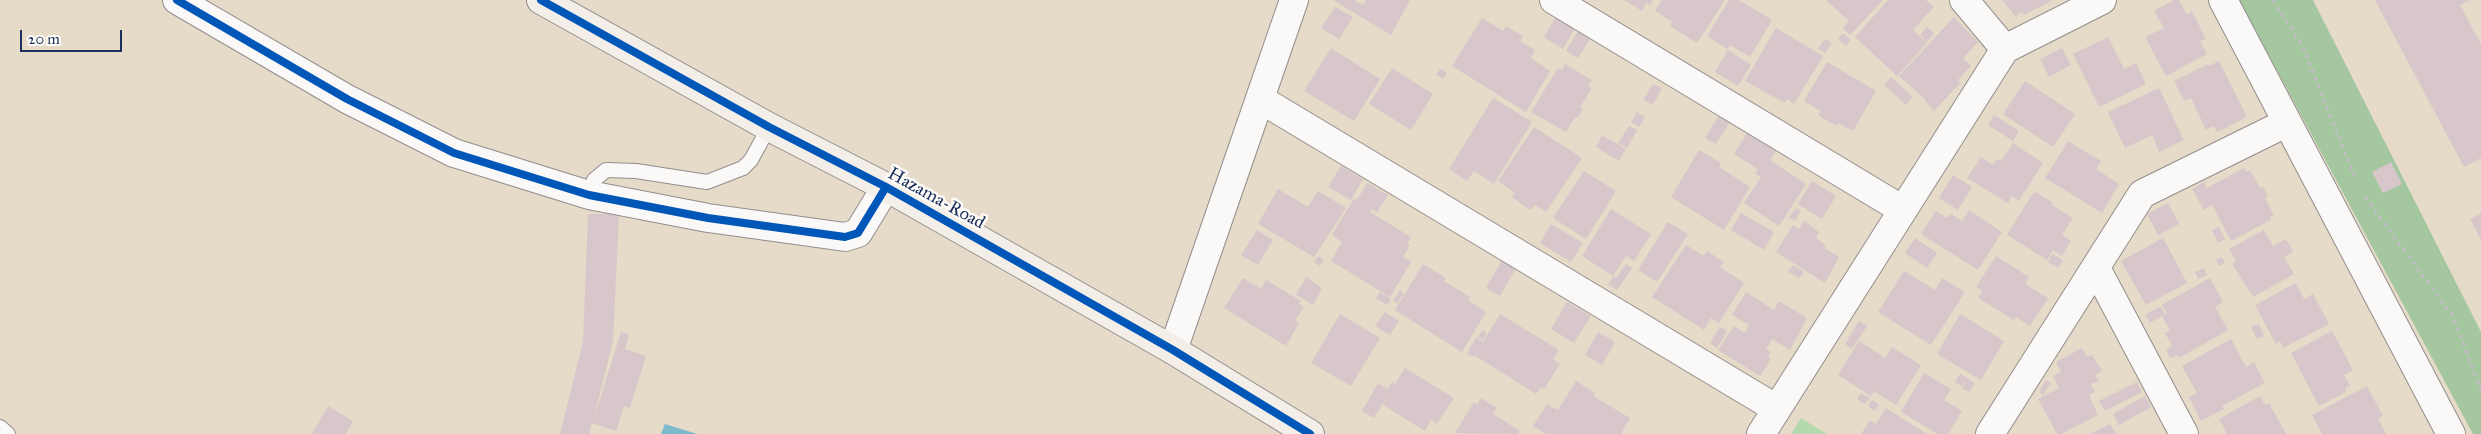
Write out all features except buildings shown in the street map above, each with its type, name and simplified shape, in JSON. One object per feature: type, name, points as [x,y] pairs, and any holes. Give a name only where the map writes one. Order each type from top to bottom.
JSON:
[{"type":"street","points":[[177,0],[347,99],[454,153],[589,195],[708,218],[845,237],[858,233],[886,187]]},
{"type":"street","name":"Hazama-Road","points":[[541,0],[769,127],[886,187],[1173,350],[1310,434]]},
{"type":"street","points":[[1173,350],[1294,0]]},
{"type":"street","points":[[1554,0],[1903,210]]},
{"type":"street","points":[[1964,0],[2005,49]]},
{"type":"street","points":[[1761,434],[2005,49],[2102,0]]},
{"type":"street","points":[[2223,0],[2451,434]]},
{"type":"street","points":[[1260,100],[1777,409]]},
{"type":"street","points":[[1990,434],[2142,194],[2286,123]]},
{"type":"street","points":[[2096,268],[2184,434]]},
{"type":"lane","points":[[589,195],[594,180],[606,170],[636,171],[707,182],[744,168],[752,160],[769,127]]},
{"type":"lane","points":[[0,427],[8,434]]},
{"type":"path","points":[[2273,0],[2304,50],[2356,181]]},
{"type":"path","points":[[2359,190],[2453,316],[2481,391]]},
{"type":"green space","points":[[2239,0],[2313,0],[2481,332],[2481,434],[2473,434]]},
{"type":"green space","points":[[1801,418],[1827,434],[1791,434]]},
{"type":"water","points":[[665,424],[697,434],[661,434]]},
{"type":"cycle path","points":[[177,0],[347,99],[454,153],[589,195],[708,218],[845,237],[858,233],[886,187]]},
{"type":"cycle path","points":[[541,0],[769,127],[886,187],[1173,350],[1310,434]]}]
